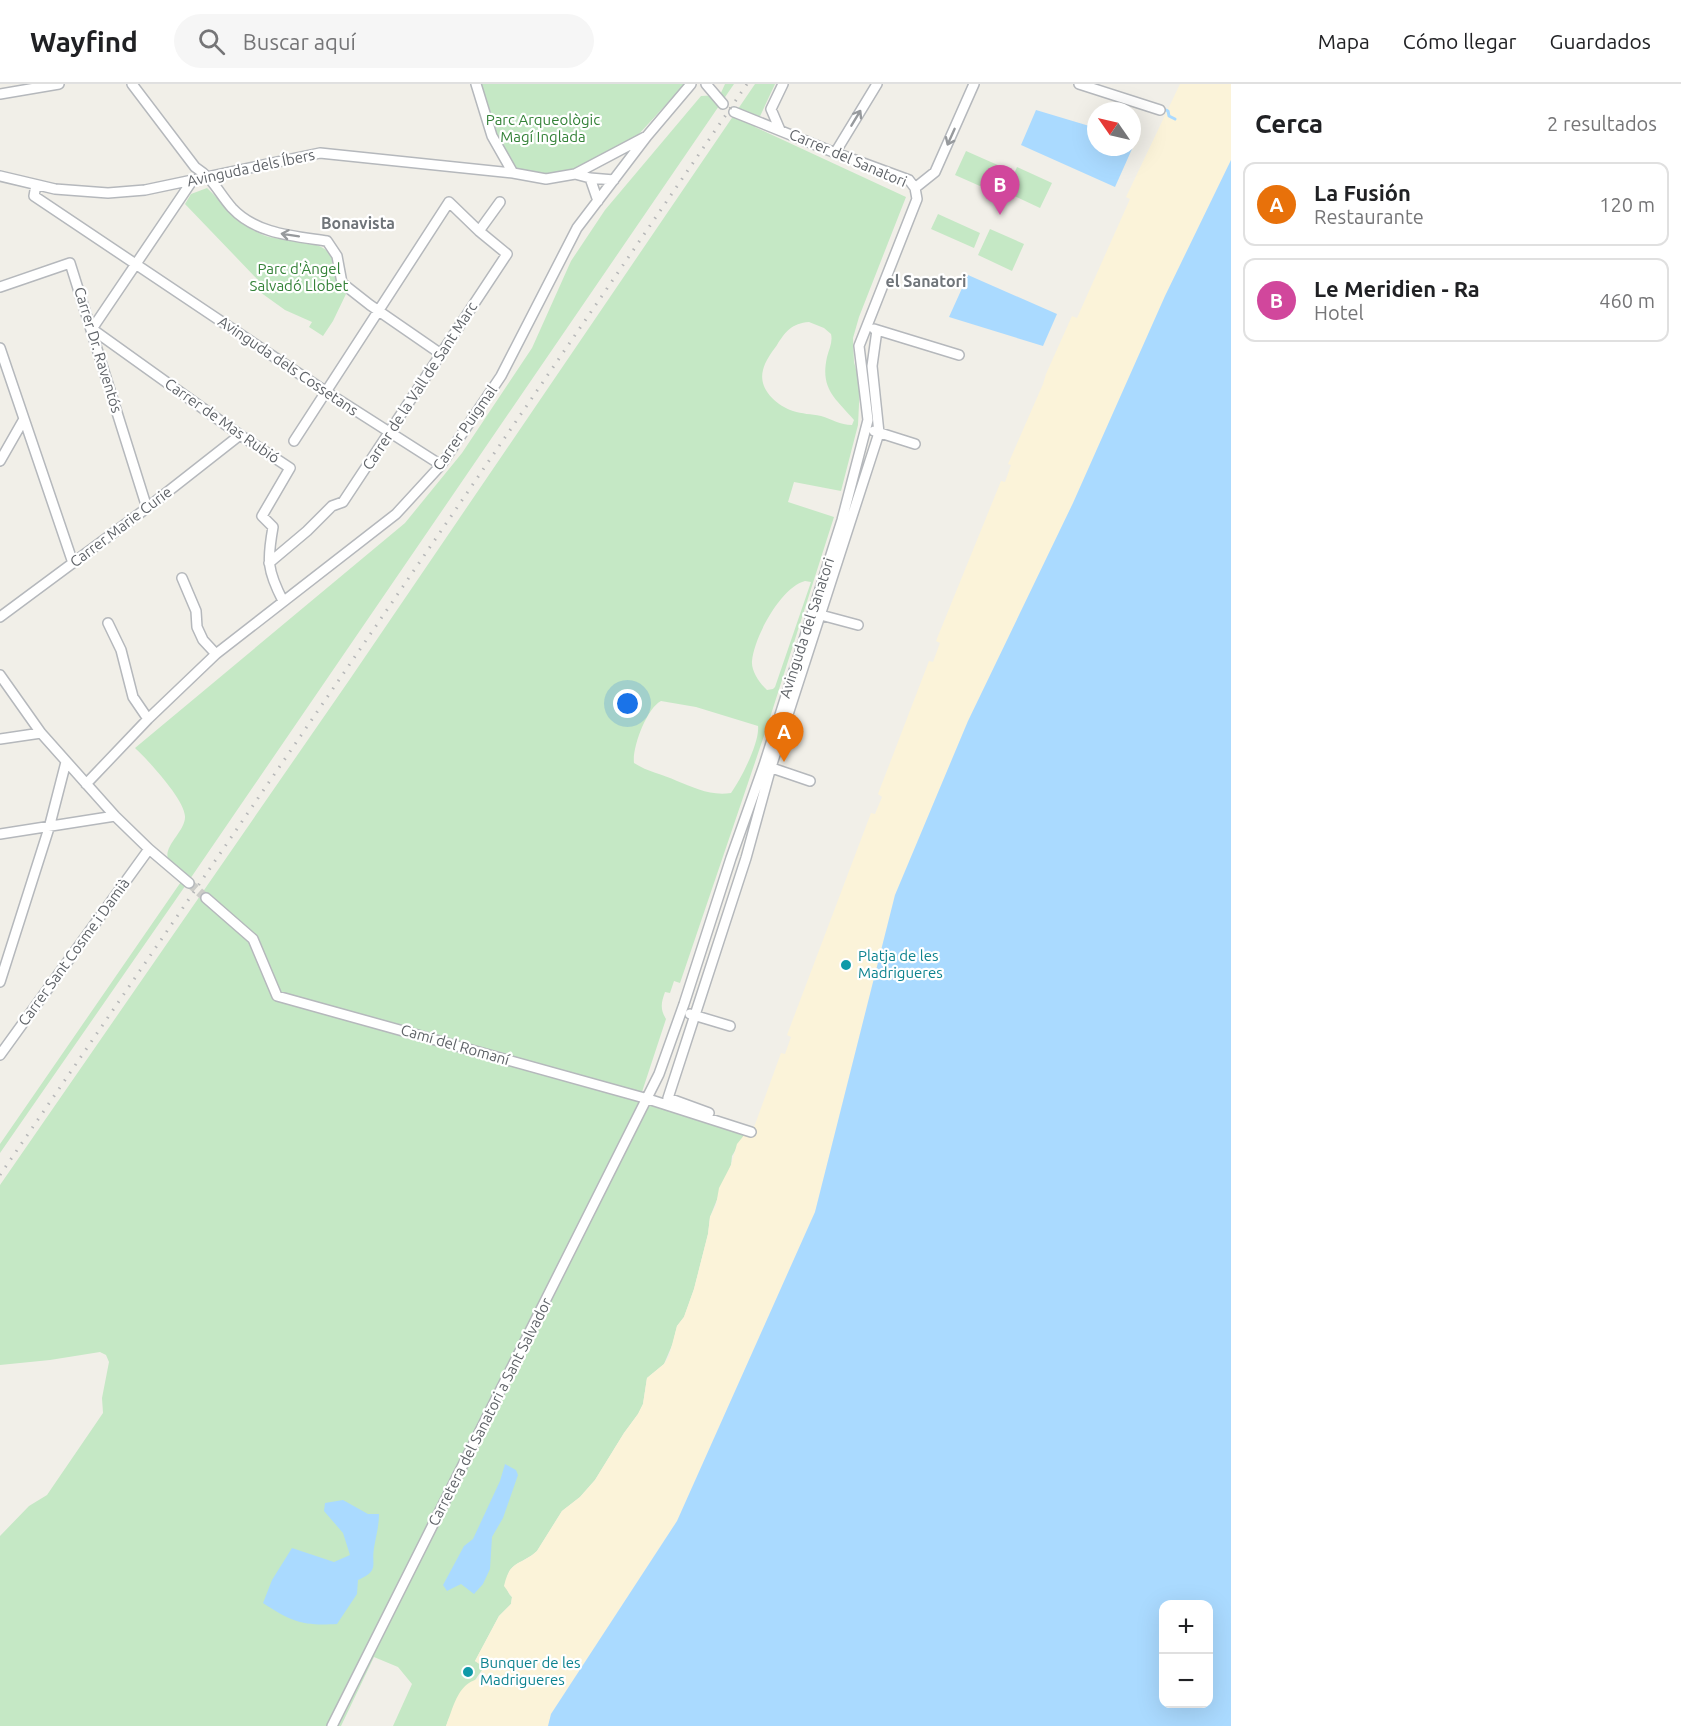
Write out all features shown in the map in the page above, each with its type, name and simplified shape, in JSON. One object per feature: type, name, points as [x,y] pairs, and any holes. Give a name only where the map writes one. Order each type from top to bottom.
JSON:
[{"type":"street","points":[[0,94],[59,84]]},
{"type":"street","points":[[132,84],[195,167],[209,176],[233,210],[266,231],[327,241],[337,256],[342,283],[441,354]]},
{"type":"street","points":[[476,84],[492,136],[513,173]]},
{"type":"street","name":"Carrer Puigmal","points":[[86,784],[148,719],[216,654],[396,514],[441,465],[501,376],[577,228],[598,201],[610,180],[691,84]]},
{"type":"street","points":[[706,84],[723,104]]},
{"type":"street","points":[[780,130],[771,109],[783,84]]},
{"type":"street","points":[[835,153],[877,84]]},
{"type":"street","points":[[915,188],[935,172],[974,84]]},
{"type":"street","points":[[1079,84],[1160,110]]},
{"type":"street","name":"Carrer del Sanatori","points":[[734,112],[909,180],[915,188]]},
{"type":"street","name":"Avinguda dels Íbers","points":[[0,176],[36,185],[82,192],[108,193],[145,190],[320,153],[513,173],[546,179],[575,174],[647,136]]},
{"type":"street","points":[[597,162],[610,180]]},
{"type":"street","name":"Avinguda dels Íbers","points":[[575,174],[610,180]]},
{"type":"street","points":[[590,178],[598,201]]},
{"type":"street","points":[[92,329],[192,181]]},
{"type":"street","name":"Avinguda dels Cossetans","points":[[36,185],[34,196],[325,391],[441,465]]},
{"type":"street","name":"Avinguda del Sanatori","points":[[648,1099],[682,1012],[731,858],[768,766],[816,614],[868,420],[859,346],[917,199],[915,188]]},
{"type":"street","name":"Carrer de la Vall de Sant Marc","points":[[269,563],[332,506],[343,502],[507,254],[478,231],[449,201],[378,311]]},
{"type":"street","points":[[478,231],[500,202]]},
{"type":"street","name":"Carrer Dr. Raventós","points":[[0,287],[70,263],[147,508]]},
{"type":"street","points":[[294,441],[378,311]]},
{"type":"street","points":[[866,327],[959,355]]},
{"type":"street","name":"Carrer de Mas Rubió","points":[[92,329],[290,468],[262,516],[273,526],[268,554],[269,563],[271,578],[283,601]]},
{"type":"street","points":[[858,625],[816,614],[879,433],[872,366],[877,330]]},
{"type":"street","points":[[0,348],[73,563]]},
{"type":"street","points":[[0,461],[24,419]]},
{"type":"street","points":[[866,429],[915,444]]},
{"type":"street","name":"Carrer Marie Curie","points":[[0,617],[147,508],[240,435]]},
{"type":"street","points":[[182,578],[196,611],[197,627],[203,640],[216,654]]},
{"type":"street","points":[[108,623],[121,650],[133,697],[148,719]]},
{"type":"street","points":[[0,675],[41,733],[115,816],[189,883]]},
{"type":"street","points":[[0,739],[41,733]]},
{"type":"street","points":[[0,982],[49,828],[66,762]]},
{"type":"street","points":[[709,1113],[668,1098],[746,858],[768,766],[810,781]]},
{"type":"street","points":[[0,834],[115,816]]},
{"type":"street","name":"Carrer Sant Cosme i Damià","points":[[0,1055],[149,849]]},
{"type":"street","name":"Camí del Romaní","points":[[206,898],[253,939],[277,996],[648,1099],[751,1132]]},
{"type":"street","points":[[682,1012],[730,1026]]},
{"type":"street","name":"Carretera del Sanatori a Sant Salvador","points":[[332,1726],[648,1099]]},
{"type":"green space","name":"Parc Arqueològic Magí Inglada","points":[[481,84],[685,84],[638,135],[575,169],[535,177],[509,167],[488,123]]},
{"type":"green space","points":[[725,84],[734,84],[0,1153],[0,1144],[185,876],[170,863],[168,857],[170,846],[184,822],[183,809],[164,780],[135,748],[405,523],[462,453],[532,348],[571,261],[605,210],[701,96],[720,95]]},
{"type":"green space","points":[[755,84],[775,84],[755,127],[906,197],[853,338],[854,362],[860,384],[858,425],[841,491],[794,482],[788,502],[834,517],[767,727],[680,983],[674,981],[670,993],[665,992],[662,1009],[666,1019],[639,1101],[745,1134],[732,1156],[731,1165],[710,1217],[694,1289],[684,1317],[677,1326],[664,1364],[647,1378],[643,1404],[638,1414],[595,1480],[580,1497],[562,1511],[537,1551],[512,1567],[507,1577],[508,1592],[512,1597],[511,1604],[499,1616],[475,1661],[484,1667],[449,1718],[446,1726],[393,1726],[412,1684],[398,1667],[374,1657],[341,1726],[0,1726],[0,1536],[29,1506],[47,1495],[103,1413],[102,1398],[109,1362],[106,1355],[100,1352],[0,1365],[0,1185],[350,679]],"holes":[[[809,322],[824,328],[831,334],[825,368],[827,385],[835,399],[854,420],[852,425],[796,412],[780,405],[763,384],[765,363],[783,336],[794,326]],[[805,581],[811,582],[775,687],[767,690],[754,673],[752,661],[754,651],[770,614],[796,585]],[[661,701],[696,707],[758,726],[753,751],[731,793],[703,791],[634,763],[635,748],[642,729],[656,705]]]},
{"type":"green space","points":[[966,151],[1009,170],[998,194],[955,175]]},
{"type":"green space","points":[[1017,167],[1052,183],[1040,208],[1006,192]]},
{"type":"green space","name":"Parc d'Àngel Salvadó Llobet","points":[[207,188],[239,220],[254,231],[271,237],[320,246],[330,255],[338,283],[346,294],[323,336],[309,327],[312,322],[285,310],[253,287],[258,280],[185,204],[191,194]]},
{"type":"green space","points":[[938,214],[980,233],[974,248],[931,229]]},
{"type":"green space","points":[[990,229],[1024,244],[1012,271],[978,255]]},
{"type":"sand","name":"Platja de les Madrigueres","points":[[1180,84],[1231,84],[1231,160],[1165,296],[1073,503],[968,721],[895,895],[815,1212],[677,1521],[551,1714],[548,1726],[446,1726],[460,1692],[465,1686],[478,1679],[484,1667],[475,1661],[499,1616],[511,1604],[512,1597],[504,1586],[509,1571],[537,1551],[562,1511],[580,1497],[595,1480],[638,1414],[643,1404],[647,1378],[664,1364],[669,1356],[677,1326],[684,1317],[694,1289],[719,1188],[731,1165],[737,1144],[745,1134],[753,1130],[781,1053],[785,1054],[791,1037],[787,1035],[871,813],[875,814],[882,797],[878,794],[929,661],[933,662],[940,643],[936,641],[1001,481],[1005,482],[1011,465],[1008,464],[1046,374],[1072,316],[1077,318],[1130,199],[1126,197]]},
{"type":"water","points":[[1036,110],[1087,125],[1087,156],[1129,156],[1115,187],[1021,145]]},
{"type":"water","points":[[1231,160],[1231,1726],[548,1726],[551,1714],[677,1521],[815,1212],[895,895],[968,721],[1073,503],[1165,296]]},
{"type":"water","points":[[968,275],[1057,314],[1043,346],[949,317]]},
{"type":"water","points":[[505,1464],[516,1470],[518,1475],[503,1518],[492,1537],[490,1569],[483,1584],[474,1594],[461,1584],[447,1591],[443,1585],[464,1546],[473,1539],[500,1481]]},
{"type":"water","points":[[343,1500],[368,1514],[379,1514],[379,1518],[372,1570],[358,1580],[357,1594],[337,1624],[315,1624],[290,1619],[263,1603],[272,1580],[292,1548],[334,1562],[350,1555],[343,1533],[324,1511],[325,1503]]},
{"type":"waterway","points":[[1166,110],[1169,116],[1175,119]]},
{"type":"tunnel","points":[[189,883],[206,898]]},
{"type":"railway","points":[[0,1175],[747,84]]},
{"type":"place","name":"Le Meridien - Ra","points":[[1000,215]]},
{"type":"place","name":"La Fusión","points":[[784,762]]},
{"type":"place","name":"Platja de les Madrigueres","points":[[846,965]]},
{"type":"place","name":"Bunquer de les Madrigueres","points":[[468,1672]]},
{"type":"district","name":"Bonavista","points":[[358,223]]},
{"type":"district","name":"el Sanatori","points":[[926,281]]}]
